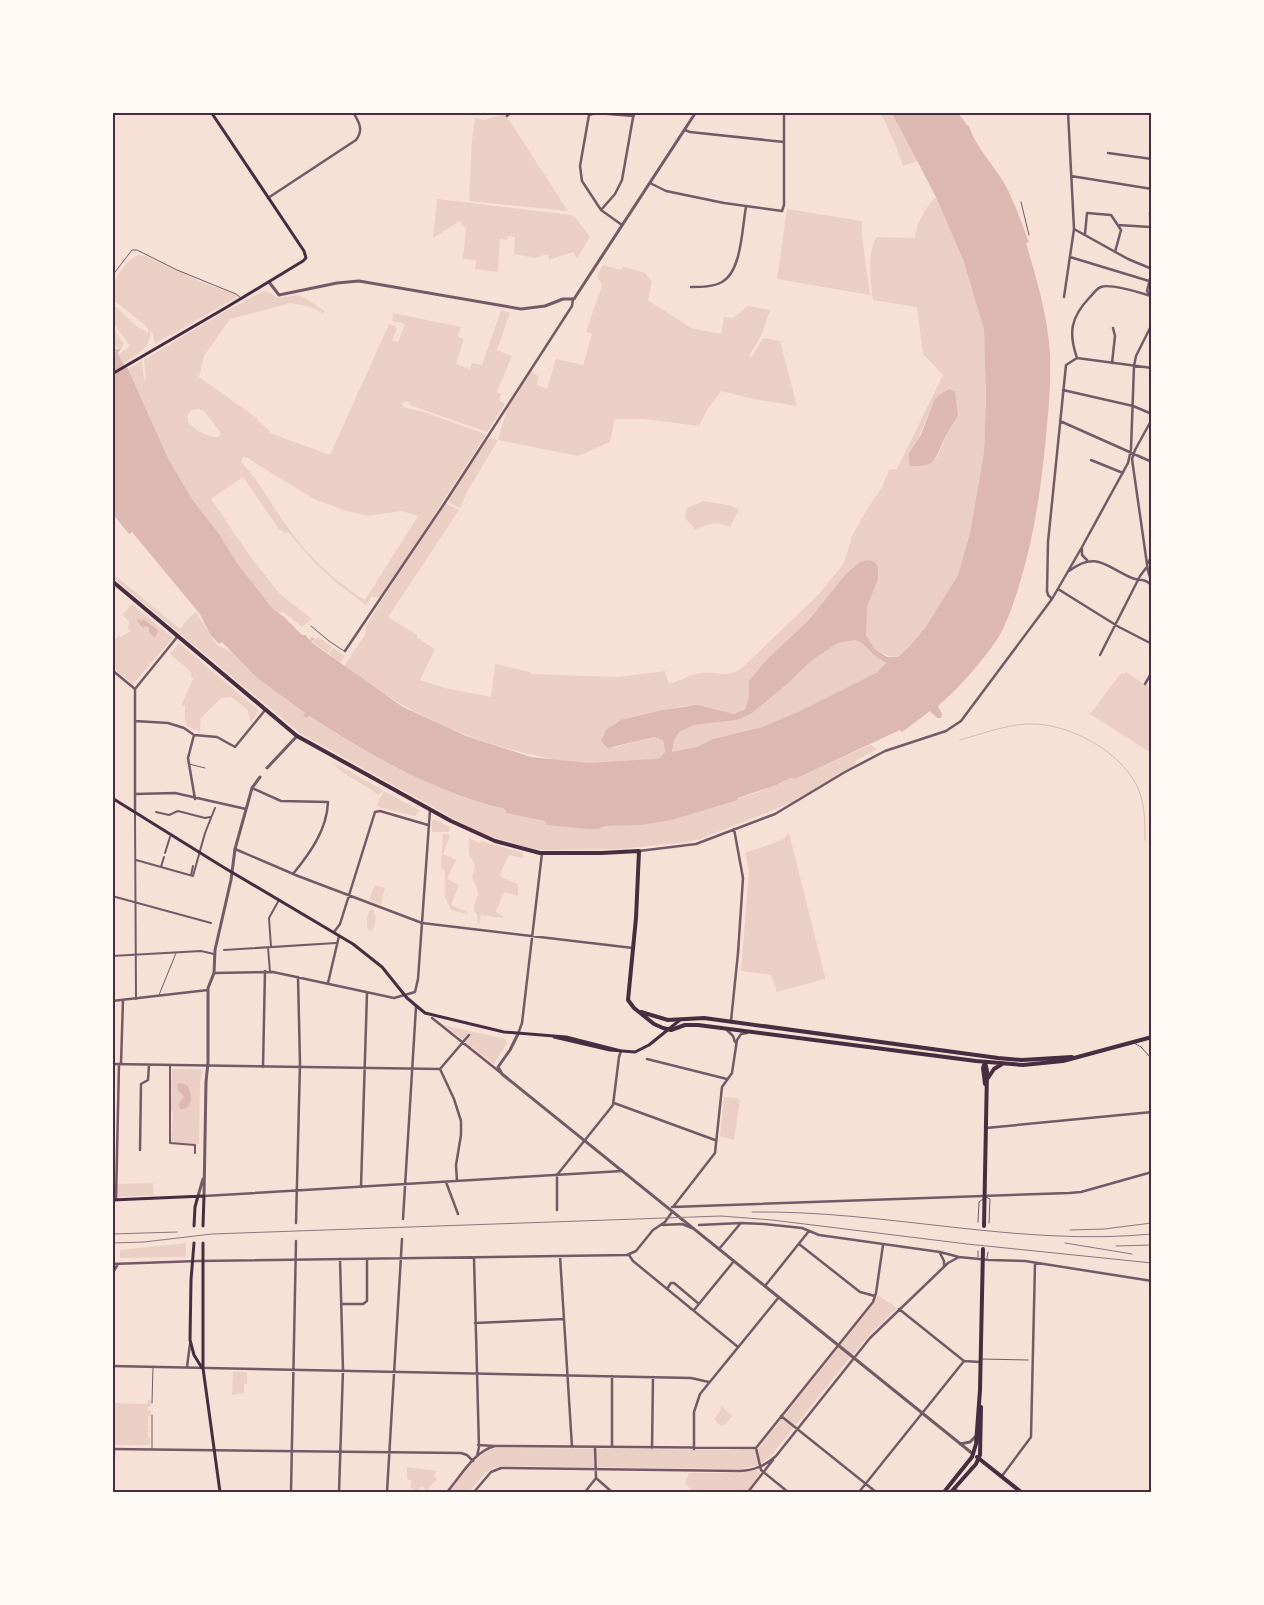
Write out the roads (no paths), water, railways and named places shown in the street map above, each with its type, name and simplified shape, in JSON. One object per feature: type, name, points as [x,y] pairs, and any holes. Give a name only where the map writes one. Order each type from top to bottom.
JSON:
[{"type":"main road","points":[[112,374],[269,282],[303,261],[306,257],[304,251],[211,112]]},
{"type":"main road","points":[[112,581],[297,736],[430,810],[488,838],[542,853],[639,851],[636,918],[628,996],[631,1005],[636,1010],[654,1024],[666,1030],[674,1030],[691,1025],[725,1028],[986,1059],[1022,1060],[1076,1057]]},
{"type":"main road","points":[[112,798],[232,872],[340,935],[386,971],[416,1007],[432,1016],[518,1034],[551,1037],[610,1050],[632,1052],[643,1049],[680,1020]]},
{"type":"main road","points":[[636,1010],[663,1019],[704,1018],[986,1059],[1002,1064],[1038,1064],[1063,1061],[1152,1037]]},
{"type":"main road","points":[[663,1019],[666,1030]]},
{"type":"main road","points":[[984,1226],[986,1059]]},
{"type":"main road","points":[[986,1059],[983,1068],[986,1089]]},
{"type":"main road","points":[[987,1080],[994,1069],[1002,1064]]},
{"type":"main road","points":[[194,1226],[194,1209],[198,1196]]},
{"type":"main road","points":[[114,1200],[204,1196],[203,1226]]},
{"type":"main road","points":[[194,1243],[190,1340],[194,1355],[203,1368]]},
{"type":"main road","points":[[203,1243],[201,1261],[203,1368],[220,1492]]},
{"type":"main road","points":[[944,1492],[973,1454],[977,1436],[981,1360],[983,1249]]},
{"type":"main road","points":[[953,1491],[979,1458],[981,1445],[980,1390]]},
{"type":"main road","points":[[973,1454],[1021,1492]]},
{"type":"street","points":[[268,199],[356,140],[360,135],[361,128],[353,112]]},
{"type":"street","points":[[507,116],[511,112]]},
{"type":"street","points":[[269,282],[279,295],[337,283],[359,281],[521,309],[545,306],[563,299],[572,299],[577,297],[696,112]]},
{"type":"street","points":[[650,183],[666,191],[746,207],[779,212],[783,210],[784,112]]},
{"type":"street","points":[[1064,297],[1074,229],[1068,112]]},
{"type":"street","points":[[602,210],[615,194],[622,180],[634,114],[594,113],[588,116],[581,162],[580,176],[585,187],[602,210],[623,225]]},
{"type":"street","points":[[685,130],[784,142]]},
{"type":"street","points":[[1108,153],[1152,159]]},
{"type":"street","points":[[1071,176],[1152,188]]},
{"type":"street","points":[[1152,194],[1150,227],[1152,250]]},
{"type":"street","points":[[691,287],[716,284],[727,279],[737,261],[746,207]]},
{"type":"street","points":[[1085,234],[1087,213],[1111,215],[1121,232],[1115,252]]},
{"type":"street","points":[[1118,225],[1150,227]]},
{"type":"street","points":[[1074,229],[1136,264],[1152,270],[1147,291],[1151,296]]},
{"type":"street","points":[[1070,257],[1149,281]]},
{"type":"street","points":[[1077,358],[1072,342],[1072,324],[1084,304],[1098,288],[1102,286],[1111,287],[1151,296]]},
{"type":"street","points":[[345,652],[446,501],[567,314],[572,306],[572,299]]},
{"type":"street","points":[[1152,324],[1136,356],[1132,406],[1132,454],[1135,481],[1147,564],[1152,585]]},
{"type":"street","points":[[1112,363],[1115,336],[1113,328]]},
{"type":"street","points":[[1052,599],[1047,591],[1048,548],[1066,364],[1077,358],[1152,368]]},
{"type":"street","points":[[1063,390],[1132,406],[1152,414]]},
{"type":"street","points":[[639,851],[692,845],[782,811],[845,772],[892,748],[946,731],[958,724],[1052,599],[1152,419]]},
{"type":"street","points":[[1060,421],[1152,462]]},
{"type":"street","points":[[1132,442],[1134,444],[1139,442]]},
{"type":"street","points":[[1091,460],[1123,473]]},
{"type":"street","points":[[1123,473],[1127,470],[1132,471],[1135,481]]},
{"type":"street","points":[[1082,547],[1083,557],[1091,561],[1108,564],[1132,578],[1147,580],[1152,585]]},
{"type":"street","points":[[1100,655],[1115,624],[1145,572],[1152,555]]},
{"type":"street","points":[[1068,572],[1080,564],[1091,561]]},
{"type":"street","points":[[1058,589],[1152,644]]},
{"type":"street","points":[[136,999],[135,689],[178,636]]},
{"type":"street","points":[[112,670],[135,689]]},
{"type":"street","points":[[1145,684],[1152,672]]},
{"type":"street","points":[[135,722],[168,723],[184,728],[194,735],[214,736],[234,747],[238,746],[266,709]]},
{"type":"street","points":[[194,735],[189,751],[189,764],[195,799]]},
{"type":"street","points":[[267,768],[297,736]]},
{"type":"street","points":[[260,777],[252,788],[235,850],[214,954],[214,973],[208,990],[204,1196],[622,1171]]},
{"type":"street","points":[[252,788],[281,801],[328,802],[325,821],[316,842],[293,874]]},
{"type":"street","points":[[135,794],[175,793],[246,809]]},
{"type":"street","points":[[136,860],[193,876],[203,836],[215,808]]},
{"type":"street","points":[[214,973],[265,971],[394,998],[413,994],[417,988],[430,810]]},
{"type":"street","points":[[156,812],[169,815],[178,811],[210,818]]},
{"type":"street","points":[[334,932],[340,924],[373,815],[378,811],[428,825]]},
{"type":"street","points":[[731,1023],[737,969],[743,878],[734,829]]},
{"type":"street","points":[[165,853],[170,837]]},
{"type":"street","points":[[235,850],[422,923],[633,948]]},
{"type":"street","points":[[502,1074],[498,1067],[513,1045],[522,1023],[542,853]]},
{"type":"street","points":[[161,867],[164,857]]},
{"type":"street","points":[[112,896],[211,923]]},
{"type":"street","points":[[270,972],[269,918],[279,900]]},
{"type":"street","points":[[328,984],[340,935]]},
{"type":"street","points":[[224,950],[338,943]]},
{"type":"street","points":[[112,956],[201,951],[214,954]]},
{"type":"street","points":[[263,1067],[265,971]]},
{"type":"street","points":[[296,1223],[300,1068],[298,977]]},
{"type":"street","points":[[112,1001],[208,990]]},
{"type":"street","points":[[361,1187],[367,993]]},
{"type":"street","points":[[114,1200],[123,1000]]},
{"type":"street","points":[[403,1219],[416,1007]]},
{"type":"street","points":[[416,1015],[419,1012],[425,1013]]},
{"type":"street","points":[[432,1016],[462,1043],[671,1209],[973,1454]]},
{"type":"street","points":[[112,1264],[193,1261],[629,1255],[636,1251],[653,1230],[665,1222],[671,1209],[715,1153],[722,1087],[732,1073],[735,1044],[733,1036],[725,1028]]},
{"type":"street","points":[[735,1044],[742,1034],[754,1032]]},
{"type":"street","points":[[440,1069],[469,1035]]},
{"type":"street","points":[[557,1210],[557,1175],[612,1108],[618,1057],[621,1051]]},
{"type":"street","points":[[647,1059],[727,1079]]},
{"type":"street","points":[[112,1064],[440,1069]]},
{"type":"street","points":[[140,1150],[141,1084],[148,1080],[149,1065]]},
{"type":"street","points":[[170,1065],[170,1143],[195,1145],[194,1153]]},
{"type":"street","points":[[440,1069],[457,1107],[461,1121],[461,1135],[456,1162],[457,1181]]},
{"type":"street","points":[[614,1103],[715,1140]]},
{"type":"street","points":[[986,1128],[1152,1112]]},
{"type":"street","points":[[671,1209],[1081,1192],[1152,1172]]},
{"type":"street","points":[[198,1196],[204,1176]]},
{"type":"street","points":[[446,1182],[458,1214]]},
{"type":"street","points":[[719,1249],[741,1223]]},
{"type":"street","points":[[699,1225],[741,1223],[793,1227],[819,1235],[940,1252],[959,1257],[1035,1263],[1152,1281]]},
{"type":"street","points":[[659,1226],[678,1224],[694,1229]]},
{"type":"street","points":[[765,1286],[809,1231]]},
{"type":"street","points":[[388,1492],[402,1239]]},
{"type":"street","points":[[291,1492],[296,1241]]},
{"type":"street","points":[[799,1244],[857,1290],[864,1294],[875,1296]]},
{"type":"street","points":[[756,1448],[872,1302],[875,1296],[883,1245]]},
{"type":"street","points":[[940,1252],[944,1260],[943,1268]]},
{"type":"street","points":[[629,1255],[633,1261],[738,1347]]},
{"type":"street","points":[[560,1256],[572,1447]]},
{"type":"street","points":[[748,1492],[874,1334],[943,1268],[959,1257]]},
{"type":"street","points":[[341,1304],[363,1304],[368,1301],[367,1258]]},
{"type":"street","points":[[474,1258],[478,1445],[475,1459]]},
{"type":"street","points":[[339,1492],[343,1370],[340,1259]]},
{"type":"street","points":[[694,1311],[734,1261]]},
{"type":"street","points":[[1002,1476],[1032,1435],[1035,1263]]},
{"type":"street","points":[[112,1274],[118,1264]]},
{"type":"street","points":[[667,1289],[674,1283],[699,1304]]},
{"type":"street","points":[[694,1448],[695,1409],[700,1394],[779,1298]]},
{"type":"street","points":[[900,1309],[964,1361],[981,1360]]},
{"type":"street","points":[[475,1323],[564,1320]]},
{"type":"street","points":[[187,1368],[190,1340]]},
{"type":"street","points":[[859,1492],[964,1361]]},
{"type":"street","points":[[112,1366],[691,1378],[709,1382]]},
{"type":"street","points":[[612,1376],[612,1447]]},
{"type":"street","points":[[652,1448],[653,1377]]},
{"type":"street","points":[[782,1416],[876,1492]]},
{"type":"street","points":[[960,1444],[970,1442],[977,1436]]},
{"type":"street","points":[[478,1445],[756,1448]]},
{"type":"street","points":[[448,1492],[475,1459],[487,1449],[503,1446]]},
{"type":"street","points":[[595,1447],[596,1478],[612,1492]]},
{"type":"street","points":[[756,1448],[760,1467],[764,1473],[788,1492]]},
{"type":"street","points":[[113,1492],[113,1449],[463,1454],[475,1459]]},
{"type":"street","points":[[474,1492],[491,1472],[499,1468],[740,1471],[760,1467],[774,1458]]},
{"type":"street","points":[[585,1492],[596,1478]]},
{"type":"street","points":[[953,1491],[959,1492]]},
{"type":"lane","points":[[1021,202],[1029,235]]},
{"type":"lane","points":[[112,276],[132,250],[137,250],[177,270],[242,298]]},
{"type":"lane","points":[[311,626],[345,652]]},
{"type":"lane","points":[[189,764],[205,768]]},
{"type":"lane","points":[[158,996],[176,953]]},
{"type":"lane","points":[[1133,1043],[1141,1047],[1152,1059]]},
{"type":"lane","points":[[978,1222],[979,1202],[985,1197],[990,1199],[989,1223]]},
{"type":"lane","points":[[978,1251],[977,1257],[983,1260],[988,1258],[988,1252]]},
{"type":"lane","points":[[981,1360],[1028,1360]]},
{"type":"lane","points":[[152,1367],[152,1403]]},
{"type":"lane","points":[[152,1415],[152,1449]]},
{"type":"waterway","points":[[960,740],[1002,728],[1027,724],[1058,728],[1089,740],[1116,760],[1136,784],[1143,804],[1145,840]]},
{"type":"railway","points":[[752,1212],[852,1216],[1052,1236],[1102,1237],[1152,1234]]},
{"type":"railway","points":[[112,1243],[144,1242],[212,1234],[721,1216],[772,1220],[967,1244],[1152,1263]]},
{"type":"railway","points":[[1070,1230],[1104,1229],[1152,1223]]},
{"type":"railway","points":[[112,1234],[177,1232]]},
{"type":"railway","points":[[1065,1243],[1132,1254]]},
{"type":"railway","points":[[1116,1246],[1152,1245]]}]
